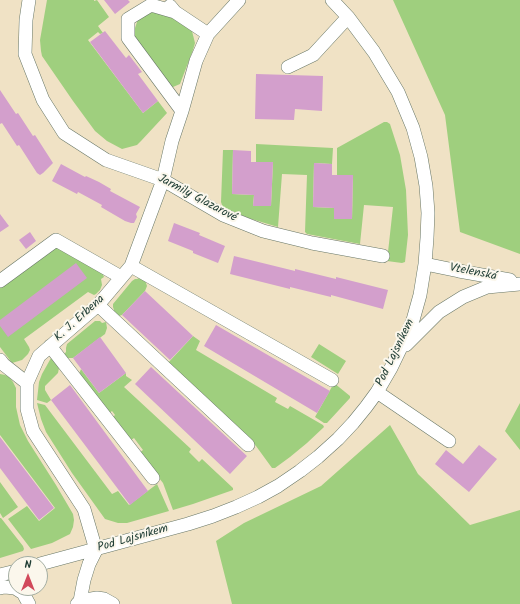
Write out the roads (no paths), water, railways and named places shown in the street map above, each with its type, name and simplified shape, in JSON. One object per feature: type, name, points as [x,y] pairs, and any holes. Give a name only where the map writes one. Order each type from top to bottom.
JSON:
[{"type":"street","name":"Jarmily Glazarové","points":[[29,0],[26,20],[25,54],[43,100],[64,133],[106,160],[163,180],[223,215],[263,231],[312,243],[383,256]]},
{"type":"street","points":[[166,0],[175,12]]},
{"type":"street","name":"K. J. Erbena","points":[[96,550],[84,509],[33,431],[27,409],[27,383],[39,356],[98,305],[131,266],[163,180],[172,141],[182,112],[196,61],[208,34],[239,0]]},
{"type":"street","name":"Pod Lajsníkem","points":[[48,562],[96,550],[213,516],[258,497],[300,471],[338,439],[353,423],[377,392],[391,368],[413,320],[419,301],[425,264],[427,238],[428,213],[426,186],[421,157],[413,128],[398,92],[374,52],[348,17],[332,0]]},
{"type":"street","points":[[182,112],[128,38],[128,19],[151,5],[175,12],[208,34]]},
{"type":"street","points":[[288,67],[312,55],[348,17]]},
{"type":"street","points":[[0,281],[56,240],[122,277]]},
{"type":"street","name":"Vtelenská","points":[[425,264],[520,283]]},
{"type":"street","points":[[131,266],[332,380]]},
{"type":"street","name":"Vtelenská","points":[[398,353],[417,332],[439,312],[463,297],[487,287],[520,283]]},
{"type":"street","points":[[98,305],[248,445]]},
{"type":"street","points":[[50,346],[153,478]]},
{"type":"street","points":[[1,364],[27,383]]},
{"type":"street","points":[[377,392],[449,441]]},
{"type":"street","points":[[96,550],[88,564],[79,602],[98,598],[104,599],[113,604]]},
{"type":"street","points":[[0,588],[15,588],[23,594],[29,604]]}]
